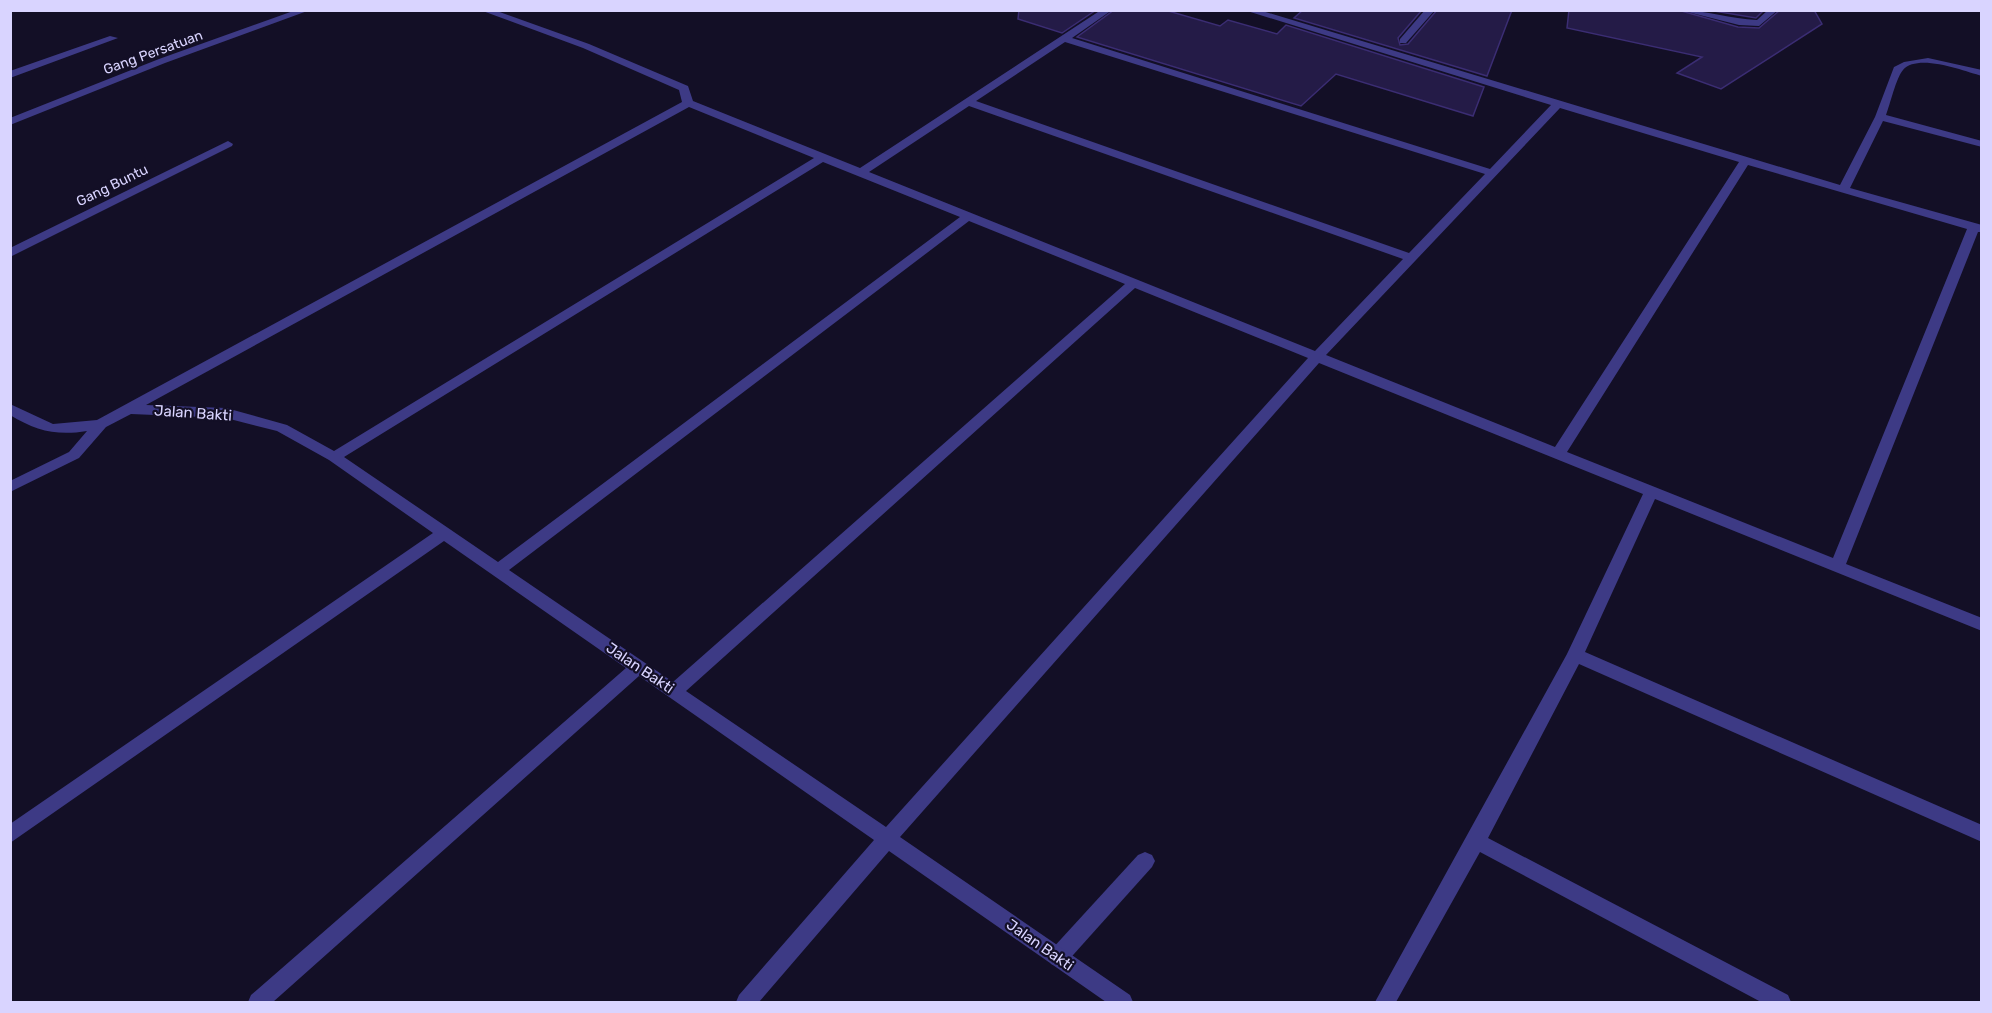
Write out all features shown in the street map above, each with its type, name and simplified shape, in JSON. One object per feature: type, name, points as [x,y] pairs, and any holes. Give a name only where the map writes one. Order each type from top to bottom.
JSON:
[{"type":"street","name":"Gang Persatuan","points":[[10,122],[162,61],[306,10]]},
{"type":"street","points":[[484,10],[586,46],[684,88],[688,104]]},
{"type":"street","points":[[860,173],[1108,10]]},
{"type":"street","points":[[1248,10],[1557,105],[1978,228],[1837,567]]},
{"type":"street","points":[[1684,10],[1740,22],[1759,23],[1774,10]]},
{"type":"street","points":[[1403,41],[1427,11]]},
{"type":"street","points":[[10,75],[113,38]]},
{"type":"street","points":[[1064,39],[1492,173]]},
{"type":"street","points":[[1843,190],[1880,117],[1898,69],[1914,61],[1934,61],[1982,73]]},
{"type":"street","points":[[969,102],[1412,258]]},
{"type":"street","points":[[688,104],[1982,625]]},
{"type":"street","points":[[10,408],[40,428],[63,431],[101,424],[688,104]]},
{"type":"street","points":[[746,1002],[887,839],[1317,357],[1557,105]]},
{"type":"street","points":[[1880,117],[1982,144]]},
{"type":"street","name":"Gang Buntu","points":[[10,253],[228,144]]},
{"type":"street","points":[[334,457],[823,157]]},
{"type":"street","points":[[1558,454],[1745,161]]},
{"type":"street","points":[[498,570],[946,235],[968,216]]},
{"type":"street","points":[[674,692],[1134,283]]},
{"type":"street","name":"Jalan Bakti","points":[[128,410],[226,413],[282,428],[334,457],[1123,1002]]},
{"type":"street","points":[[10,487],[74,455],[101,424]]},
{"type":"street","points":[[1385,1002],[1476,841],[1575,655],[1651,492]]},
{"type":"street","points":[[10,835],[444,533]]},
{"type":"street","points":[[1575,655],[1982,834]]},
{"type":"street","points":[[258,1002],[638,667]]},
{"type":"street","points":[[1476,841],[1781,1002]]},
{"type":"street","points":[[1058,957],[1145,861]]},
{"type":"building","points":[[1019,10],[1096,10],[1062,33],[1018,19]]},
{"type":"building","points":[[1114,10],[1165,10],[1220,26],[1228,20],[1277,34],[1286,25],[1484,87],[1473,116],[1336,74],[1301,106],[1077,37]]},
{"type":"building","points":[[1303,10],[1422,10],[1398,38],[1400,45],[1408,44],[1437,10],[1512,10],[1487,76],[1294,18]]},
{"type":"building","points":[[1569,10],[1678,10],[1738,27],[1759,28],[1780,10],[1814,10],[1822,24],[1721,89],[1677,73],[1702,57],[1567,28]]},
{"type":"building","points":[[1708,10],[1764,10],[1756,18]]}]
